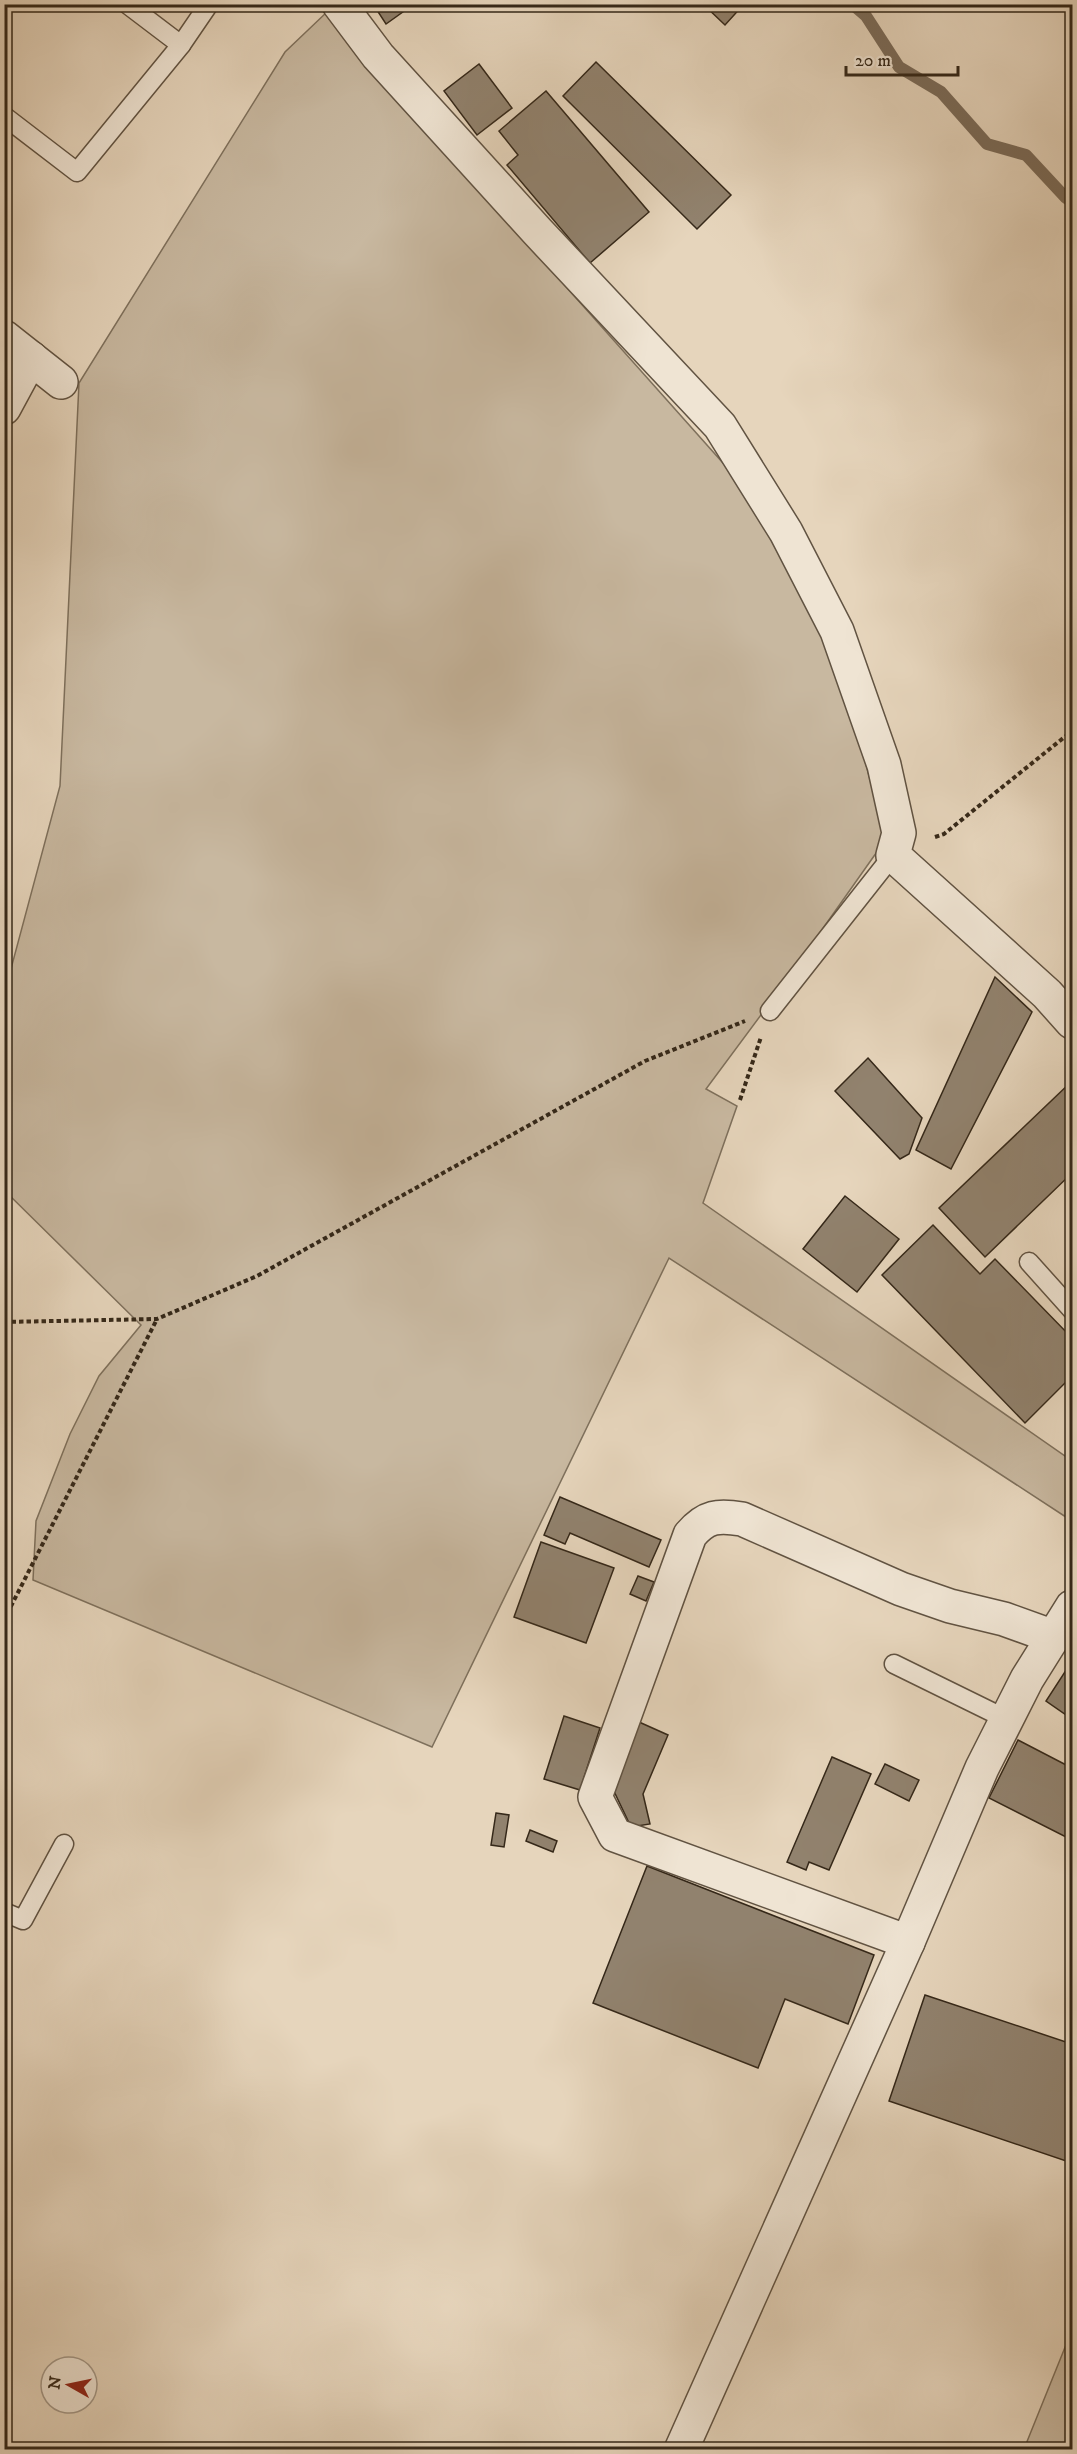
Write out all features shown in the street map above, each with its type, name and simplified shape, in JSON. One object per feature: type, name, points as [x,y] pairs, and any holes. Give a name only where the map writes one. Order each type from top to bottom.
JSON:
[{"type":"street","points":[[339,4],[378,56],[537,231],[720,426],[786,532],[837,631],[884,765],[900,833],[893,855],[1047,994],[1072,1022]]},
{"type":"street","points":[[4,337],[61,382]]},
{"type":"street","points":[[4,408],[31,358]]},
{"type":"street","points":[[908,1941],[615,1835],[595,1797],[690,1535],[701,1521],[725,1516],[742,1519],[901,1589],[950,1606],[1004,1619],[1054,1637]]},
{"type":"street","points":[[681,2450],[908,1941],[981,1768],[1027,1679],[1072,1607]]},
{"type":"lane","points":[[127,4],[181,45]]},
{"type":"lane","points":[[4,116],[77,172],[181,45],[209,4]]},
{"type":"lane","points":[[770,1011],[893,855]]},
{"type":"lane","points":[[1029,1262],[1072,1310]]},
{"type":"lane","points":[[894,1664],[1006,1719]]},
{"type":"lane","points":[[4,1912],[23,1920],[64,1844]]},
{"type":"path","points":[[893,855],[944,834],[1072,731]]},
{"type":"path","points":[[740,1100],[770,1011]]},
{"type":"path","points":[[4,1322],[158,1319],[257,1276],[645,1061],[770,1011]]},
{"type":"path","points":[[4,1620],[158,1319]]},
{"type":"shaded area","points":[[329,10],[389,88],[739,481],[822,633],[861,746],[886,839],[706,1089],[737,1106],[703,1203],[1072,1461],[1072,1521],[669,1258],[432,1747],[33,1580],[36,1521],[70,1434],[99,1376],[141,1325],[5,1191],[5,991],[60,786],[79,383],[285,52]]},
{"type":"shaded area","points":[[1072,2330],[1072,2449],[1024,2449]]},
{"type":"building","points":[[373,4],[414,4],[386,24]]},
{"type":"building","points":[[703,4],[744,4],[725,25]]},
{"type":"building","points":[[596,62],[731,195],[697,229],[563,96]]},
{"type":"building","points":[[479,64],[512,108],[477,135],[444,91]]},
{"type":"building","points":[[546,91],[649,212],[590,263],[507,165],[518,155],[499,131]]},
{"type":"building","points":[[995,977],[1032,1012],[951,1169],[916,1150]]},
{"type":"building","points":[[868,1058],[922,1118],[909,1154],[900,1159],[835,1091]]},
{"type":"building","points":[[1071,1082],[1072,1173],[985,1257],[939,1208]]},
{"type":"building","points":[[845,1196],[899,1239],[857,1292],[803,1249]]},
{"type":"building","points":[[933,1225],[980,1274],[995,1259],[1072,1338],[1072,1376],[1025,1423],[882,1275]]},
{"type":"building","points":[[560,1497],[661,1540],[649,1567],[570,1533],[565,1544],[544,1535]]},
{"type":"building","points":[[541,1542],[614,1568],[586,1643],[514,1617]]},
{"type":"building","points":[[638,1576],[654,1582],[646,1601],[630,1594]]},
{"type":"building","points":[[1072,1661],[1072,1719],[1046,1701]]},
{"type":"building","points":[[564,1716],[600,1728],[580,1790],[544,1779]]},
{"type":"building","points":[[639,1722],[668,1735],[643,1794],[650,1824],[631,1827],[611,1785]]},
{"type":"building","points":[[1018,1740],[1072,1768],[1072,1840],[989,1798]]},
{"type":"building","points":[[832,1757],[871,1774],[829,1870],[809,1862],[806,1870],[787,1862]]},
{"type":"building","points":[[885,1764],[919,1780],[909,1801],[875,1784]]},
{"type":"building","points":[[496,1813],[509,1815],[504,1847],[491,1845]]},
{"type":"building","points":[[530,1830],[557,1841],[553,1852],[526,1841]]},
{"type":"building","points":[[647,1866],[874,1955],[848,2024],[785,1999],[758,2068],[593,2003]]},
{"type":"building","points":[[925,1995],[1072,2044],[1072,2163],[889,2101]]},
{"type":"waterway","points":[[852,4],[866,16],[899,67],[941,92],[987,144],[1026,155],[1072,202]]}]
